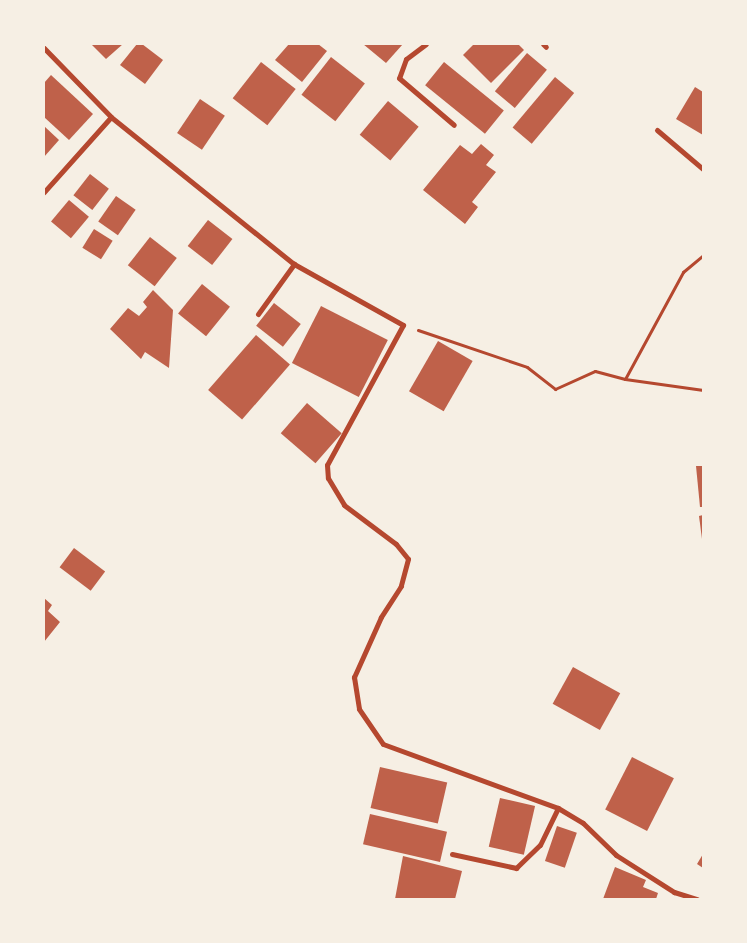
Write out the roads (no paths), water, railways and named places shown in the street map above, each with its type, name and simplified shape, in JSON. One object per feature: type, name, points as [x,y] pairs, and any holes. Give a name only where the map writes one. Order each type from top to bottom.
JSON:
[{"type":"street","points":[[426,44],[406,60],[399,78],[454,125]]},
{"type":"street","points":[[44,48],[111,117],[294,264],[403,326],[327,465],[328,478],[344,505],[396,544],[408,559],[401,586],[381,617],[354,677],[359,709],[383,744],[558,808],[583,823],[616,855],[674,892],[696,899]]},
{"type":"street","points":[[44,192],[111,117]]},
{"type":"street","points":[[656,130],[703,169]]},
{"type":"street","points":[[258,314],[294,264]]},
{"type":"street","points":[[452,854],[516,868],[540,845],[558,808]]}]
